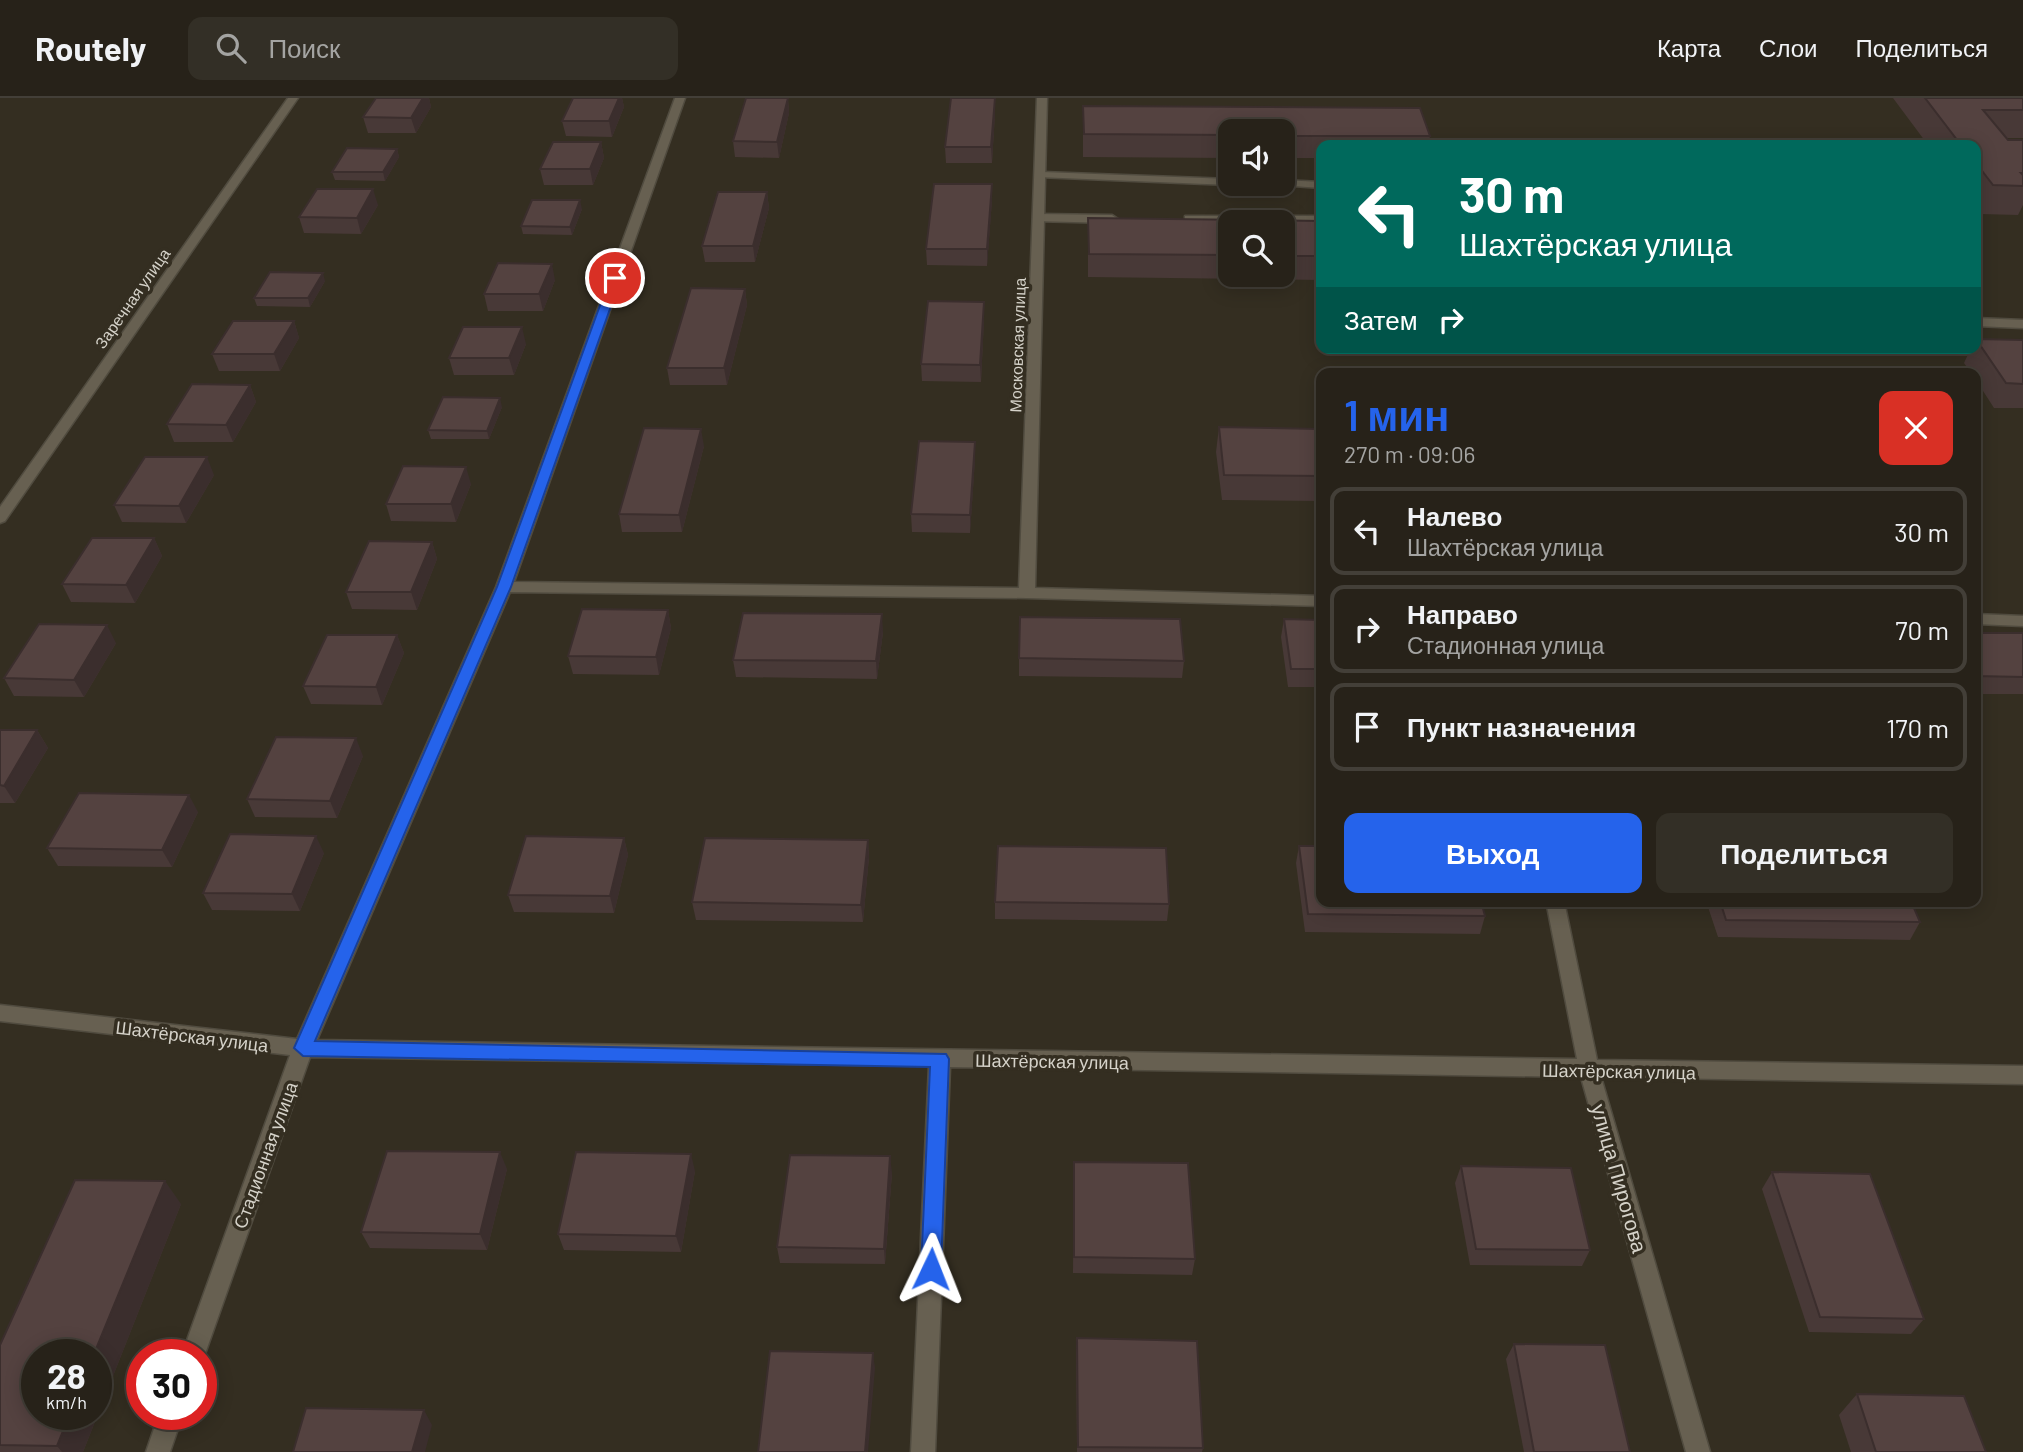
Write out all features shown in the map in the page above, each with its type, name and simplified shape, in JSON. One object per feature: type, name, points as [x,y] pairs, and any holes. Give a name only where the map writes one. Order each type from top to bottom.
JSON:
[{"type":"street","name":"Заречная улица","points":[[0,518],[293,98]]},
{"type":"street","name":"Стадионная улица","points":[[198,1339],[303,1048],[504,587],[680,98]]},
{"type":"street","name":"Московская улица","points":[[1027,593],[1042,98]]},
{"type":"street","points":[[1041,175],[1218,181]]},
{"type":"street","points":[[1295,184],[1316,185]]},
{"type":"street","points":[[1038,218],[1132,219]]},
{"type":"street","points":[[1173,219],[1316,220]]},
{"type":"street","points":[[1981,322],[2023,324]]},
{"type":"street","points":[[504,587],[1027,593],[1316,601]]},
{"type":"street","points":[[1981,619],[2023,621]]},
{"type":"street","name":"улица Пирогова","points":[[1556,907],[1589,1070],[1698,1452]]},
{"type":"street","name":"Шахтёрская улица","points":[[0,1013],[303,1048],[2023,1075]]},
{"type":"street","points":[[923,1452],[940,1059]]},
{"type":"street","points":[[158,1452],[166,1430]]},
{"type":"building","points":[[376,98],[423,98],[411,118],[363,117]]},
{"type":"building","points":[[573,98],[619,98],[609,121],[562,121]]},
{"type":"building","points":[[746,98],[788,98],[777,142],[733,141]]},
{"type":"building","points":[[951,98],[995,98],[991,147],[945,147]]},
{"type":"building","points":[[1925,98],[2023,98],[2023,110],[1983,110],[2008,140],[2023,140],[2023,186],[1993,185],[1981,169],[1981,140],[1957,140]]},
{"type":"building","points":[[1083,106],[1420,108],[1430,136],[1295,136],[1295,119],[1218,119],[1218,135],[1084,134]]},
{"type":"building","points":[[553,142],[601,142],[590,169],[540,169]]},
{"type":"building","points":[[347,148],[397,149],[383,172],[332,172]]},
{"type":"building","points":[[934,184],[992,184],[987,249],[926,249]]},
{"type":"building","points":[[317,189],[373,189],[357,218],[299,217]]},
{"type":"building","points":[[718,192],[767,192],[753,246],[702,246]]},
{"type":"building","points":[[532,200],[580,200],[570,227],[521,226]]},
{"type":"building","points":[[1088,218],[1218,220],[1218,255],[1089,254]]},
{"type":"building","points":[[1295,221],[1316,221],[1316,256],[1295,256]]},
{"type":"building","points":[[498,263],[552,264],[539,294],[484,294]]},
{"type":"building","points":[[270,272],[323,273],[308,298],[254,298]]},
{"type":"building","points":[[691,288],[745,289],[724,368],[667,368]]},
{"type":"building","points":[[928,301],[984,302],[980,365],[921,364]]},
{"type":"building","points":[[233,321],[294,321],[274,354],[212,354]]},
{"type":"building","points":[[463,327],[522,327],[509,358],[449,358]]},
{"type":"building","points":[[1981,339],[2023,340],[2023,384],[2006,383],[1981,346]]},
{"type":"building","points":[[192,384],[250,385],[226,425],[167,424]]},
{"type":"building","points":[[443,397],[500,398],[487,431],[428,430]]},
{"type":"building","points":[[1219,427],[1316,429],[1316,476],[1224,475]]},
{"type":"building","points":[[644,428],[701,429],[679,515],[619,514]]},
{"type":"building","points":[[919,441],[975,442],[970,515],[911,514]]},
{"type":"building","points":[[145,457],[207,457],[179,506],[114,505]]},
{"type":"building","points":[[403,466],[466,467],[451,504],[386,504]]},
{"type":"building","points":[[92,538],[154,538],[126,585],[62,584]]},
{"type":"building","points":[[369,541],[432,542],[411,592],[346,592]]},
{"type":"building","points":[[582,609],[668,610],[656,657],[568,656]]},
{"type":"building","points":[[743,613],[882,614],[876,661],[733,660]]},
{"type":"building","points":[[1020,617],[1180,619],[1184,661],[1019,658]]},
{"type":"building","points":[[1284,619],[1316,620],[1316,669],[1291,669]]},
{"type":"building","points":[[39,624],[107,625],[74,680],[4,678]]},
{"type":"building","points":[[1981,633],[2023,633],[2023,677],[1981,676]]},
{"type":"building","points":[[327,635],[397,635],[376,687],[303,686]]},
{"type":"building","points":[[0,730],[37,730],[4,786],[0,785]]},
{"type":"building","points":[[276,737],[356,738],[330,801],[247,799]]},
{"type":"building","points":[[79,793],[189,795],[162,850],[47,848]]},
{"type":"building","points":[[230,834],[316,836],[292,894],[203,893]]},
{"type":"building","points":[[526,836],[624,838],[610,896],[508,895]]},
{"type":"building","points":[[705,838],[868,840],[861,905],[692,902]]},
{"type":"building","points":[[998,846],[1166,848],[1169,904],[995,902]]},
{"type":"building","points":[[1299,846],[1316,846],[1316,907],[1483,907],[1485,916],[1308,914]]},
{"type":"building","points":[[1722,907],[1914,907],[1920,922],[1726,920]]},
{"type":"building","points":[[387,1151],[500,1152],[480,1234],[361,1232]]},
{"type":"building","points":[[576,1152],[691,1154],[676,1236],[558,1234]]},
{"type":"building","points":[[790,1155],[890,1156],[884,1249],[777,1247]]},
{"type":"building","points":[[1074,1162],[1188,1163],[1195,1259],[1074,1257]]},
{"type":"building","points":[[1461,1166],[1571,1168],[1590,1250],[1476,1249]]},
{"type":"building","points":[[1772,1172],[1870,1174],[1924,1319],[1820,1317]]},
{"type":"building","points":[[75,1180],[165,1181],[100,1339],[21,1339],[21,1430],[64,1430],[57,1446],[0,1445],[0,1345]]},
{"type":"building","points":[[1077,1338],[1197,1341],[1203,1448],[1078,1447]]},
{"type":"building","points":[[1514,1344],[1605,1345],[1630,1452],[1534,1452]]},
{"type":"building","points":[[770,1351],[873,1353],[865,1452],[758,1452]]},
{"type":"building","points":[[1857,1394],[1964,1396],[1986,1452],[1876,1452]]},
{"type":"building","points":[[306,1408],[424,1410],[412,1452],[293,1452]]},
{"type":"route","points":[[615,278],[504,587],[303,1048],[940,1059],[931,1269]]}]
